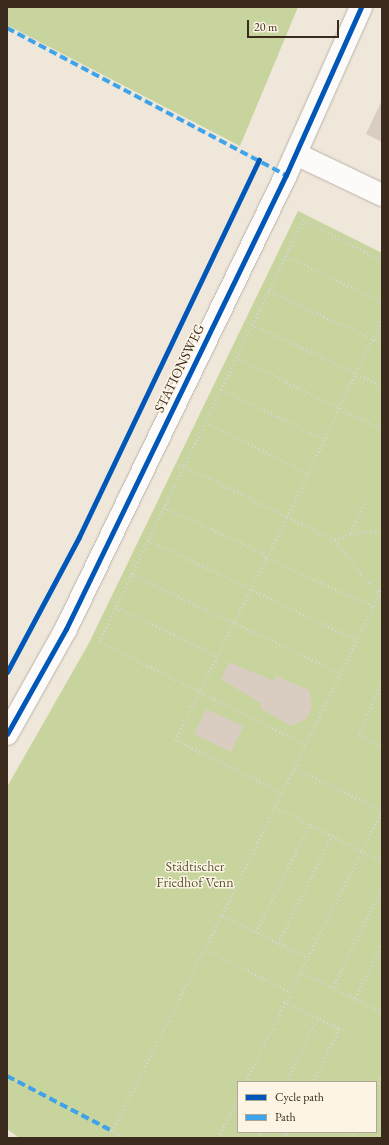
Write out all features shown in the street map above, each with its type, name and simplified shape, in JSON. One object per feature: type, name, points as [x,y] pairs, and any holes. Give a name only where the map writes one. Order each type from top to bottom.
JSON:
[{"type":"street","name":"STATIONSWEG","points":[[7,734],[66,629],[296,154],[361,7]]},
{"type":"street","points":[[296,154],[382,195]]},
{"type":"path","points":[[305,745],[99,642],[303,220],[382,260]]},
{"type":"path","points":[[286,256],[382,302]]},
{"type":"path","points":[[269,291],[382,343]]},
{"type":"path","points":[[282,793],[175,740],[287,517],[382,319]]},
{"type":"path","points":[[252,324],[382,386]]},
{"type":"path","points":[[236,357],[340,406],[382,429]]},
{"type":"path","points":[[221,389],[324,439]]},
{"type":"path","points":[[205,422],[308,473]]},
{"type":"path","points":[[153,450],[335,540],[358,571],[380,593]]},
{"type":"path","points":[[350,534],[366,499]]},
{"type":"path","points":[[164,506],[263,553],[266,558],[373,606]]},
{"type":"path","points":[[335,540],[350,534],[375,531],[382,534]]},
{"type":"path","points":[[148,540],[357,640]]},
{"type":"path","points":[[131,574],[340,673]]},
{"type":"path","points":[[127,1138],[112,1131],[222,915],[382,589]]},
{"type":"path","points":[[116,607],[218,656]]},
{"type":"path","points":[[382,682],[359,735],[382,746]]},
{"type":"path","points":[[245,1081],[289,991],[382,811],[294,768]]},
{"type":"path","points":[[275,807],[382,861]]},
{"type":"path","points":[[256,932],[310,824]]},
{"type":"path","points":[[278,943],[332,835]]},
{"type":"path","points":[[333,987],[382,888]]},
{"type":"path","points":[[222,915],[307,958]]},
{"type":"path","points":[[355,998],[382,945]]},
{"type":"path","points":[[205,949],[289,991]]},
{"type":"path","points":[[300,971],[382,1012]]},
{"type":"path","points":[[284,1001],[340,1029],[314,1081]]},
{"type":"path","points":[[286,1081],[318,1018]]},
{"type":"path","points":[[377,1085],[382,1075]]},
{"type":"path","points":[[218,1138],[237,1099]]},
{"type":"green space","points":[[7,7],[298,7],[240,146],[7,25]]},
{"type":"green space","name":"Städtischer Friedhof Venn","points":[[298,211],[382,253],[382,1138],[19,1138],[7,1129],[7,787],[89,643]]},
{"type":"building","points":[[382,100],[382,142],[366,134]]},
{"type":"building","points":[[229,662],[274,681],[276,676],[309,690],[312,707],[306,719],[291,726],[260,708],[262,704],[221,679]]},
{"type":"building","points":[[206,709],[243,726],[231,752],[194,734]]},
{"type":"marked path","points":[[7,28],[286,175]]},
{"type":"marked path","points":[[7,1076],[112,1131]]},
{"type":"cycle path","points":[[7,734],[66,629],[286,175],[361,7]]},
{"type":"cycle path","points":[[7,672],[79,537],[259,160]]}]
